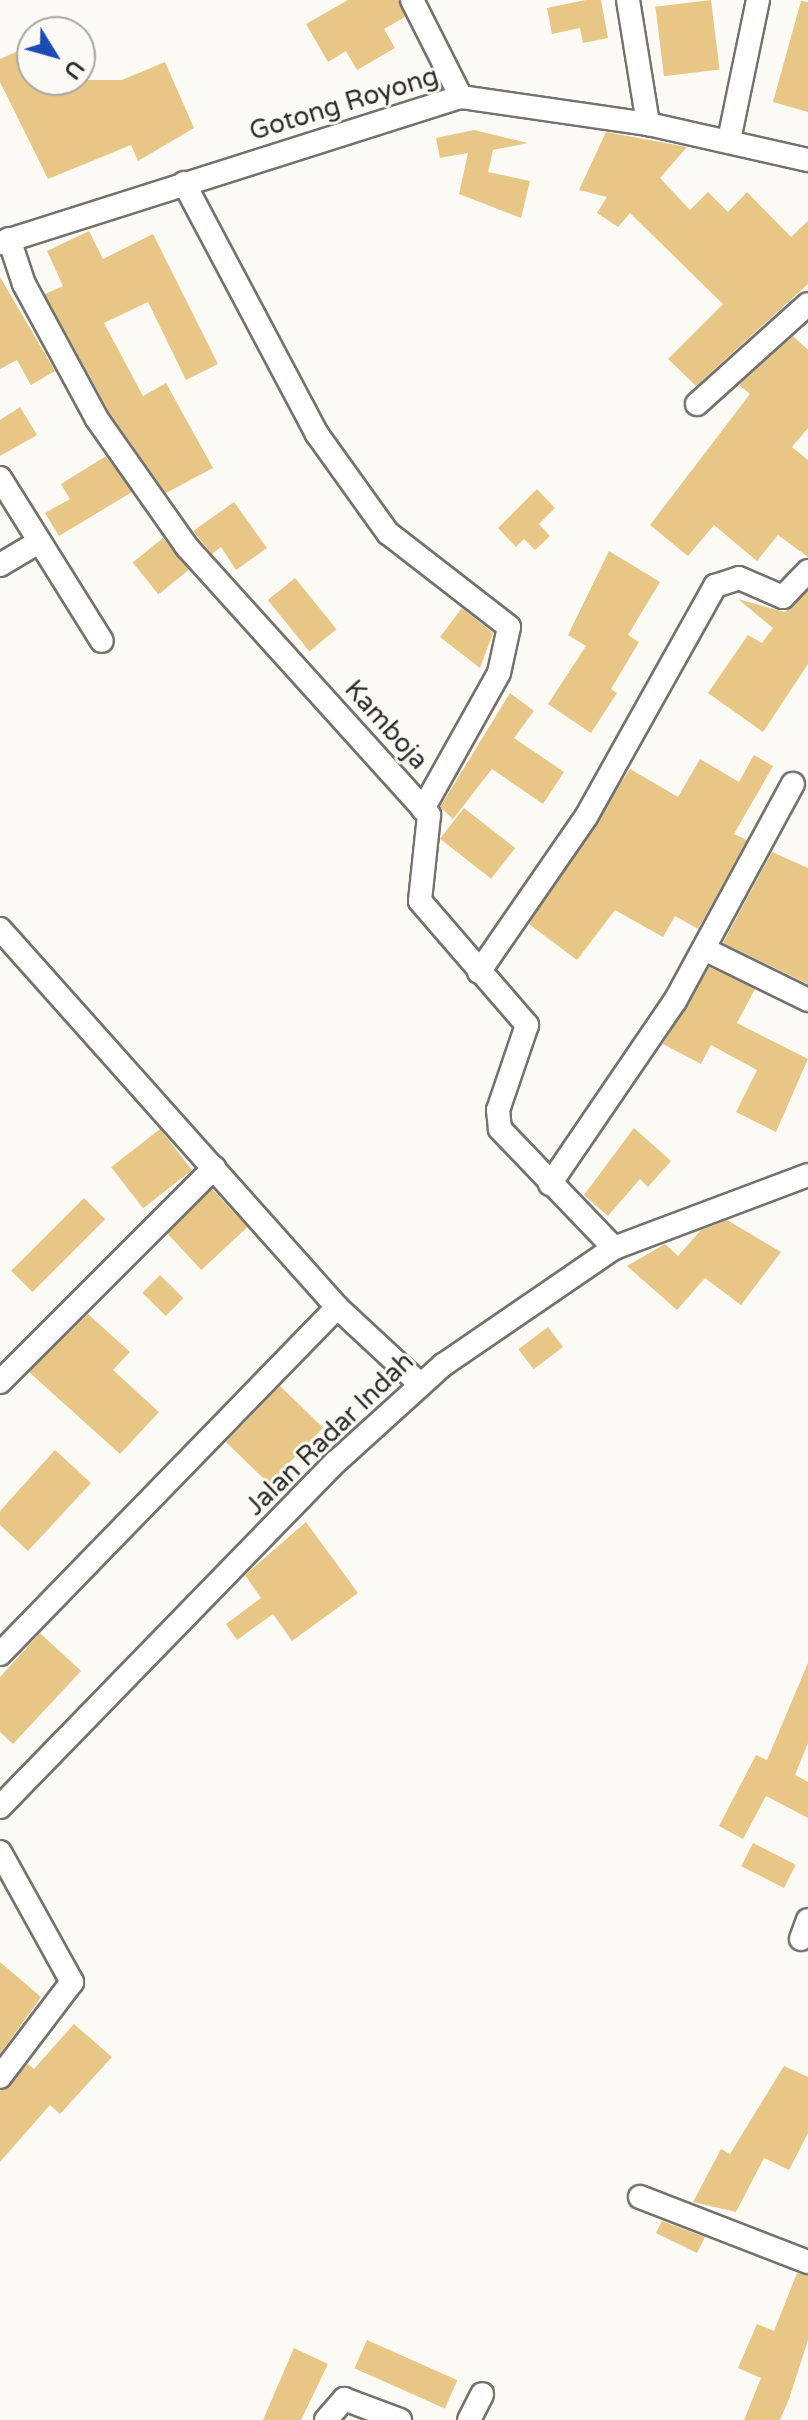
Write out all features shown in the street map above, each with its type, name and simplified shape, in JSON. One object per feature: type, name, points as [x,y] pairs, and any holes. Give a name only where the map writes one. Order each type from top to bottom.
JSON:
[{"type":"street","points":[[412,0],[461,97]]},
{"type":"street","points":[[628,0],[648,124]]},
{"type":"street","points":[[729,140],[758,0]]},
{"type":"street","name":"Gotong Royong","points":[[5,241],[461,97],[648,124],[808,160]]},
{"type":"street","points":[[184,183],[311,423],[388,533],[509,627],[499,673],[423,809]]},
{"type":"street","name":"Kamboja","points":[[5,241],[24,284],[97,419],[187,547],[432,821],[420,901],[527,1025],[496,1119],[550,1184],[614,1248]]},
{"type":"street","points":[[697,404],[808,304]]},
{"type":"street","points":[[0,478],[37,543],[102,641]]},
{"type":"street","points":[[0,565],[37,543]]},
{"type":"street","points":[[479,972],[586,817],[715,586],[739,578],[783,597],[808,571]]},
{"type":"street","points":[[550,1184],[704,949],[793,784]]},
{"type":"street","points":[[0,929],[337,1307],[420,1384]]},
{"type":"street","points":[[704,949],[808,1000]]},
{"type":"street","points":[[0,1382],[214,1168]]},
{"type":"street","name":"Jalan Radar Indah","points":[[0,1807],[420,1384],[540,1292],[614,1248],[808,1175]]},
{"type":"street","points":[[0,1654],[337,1307]]},
{"type":"street","points":[[0,1852],[72,1982],[0,2077]]},
{"type":"street","points":[[640,2197],[808,2262]]},
{"type":"street","points":[[469,2420],[482,2394]]},
{"type":"street","points":[[326,2420],[344,2399],[400,2420]]},
{"type":"building","points":[[348,0],[398,0],[405,17],[384,29],[395,48],[357,70],[346,51],[328,62],[306,24]]},
{"type":"building","points":[[601,0],[608,38],[583,43],[580,28],[552,34],[547,8]]},
{"type":"building","points":[[711,0],[720,69],[664,76],[655,7]]},
{"type":"building","points":[[801,1],[808,2],[808,112],[773,102]]},
{"type":"building","points":[[16,52],[16,96],[96,96],[96,80],[122,80],[165,62],[194,128],[138,161],[131,145],[48,179],[0,82],[0,59]]},
{"type":"building","points":[[474,130],[528,143],[493,150],[488,172],[530,181],[521,218],[459,194],[468,153],[440,158],[436,138]]},
{"type":"building","points":[[606,132],[687,147],[660,178],[690,210],[708,192],[728,212],[747,192],[791,237],[808,221],[808,284],[696,386],[668,359],[723,304],[630,213],[618,227],[597,213],[607,197],[579,190]]},
{"type":"building","points":[[89,231],[103,259],[153,234],[218,364],[186,380],[148,302],[104,323],[143,396],[166,383],[213,468],[166,493],[109,412],[45,294],[63,286],[47,251]]},
{"type":"building","points":[[0,277],[55,371],[31,385],[17,360],[0,369]]},
{"type":"building","points":[[793,336],[808,350],[808,428],[792,447],[808,460],[808,557],[778,535],[757,561],[714,525],[688,556],[650,525],[750,394],[739,385]]},
{"type":"building","points":[[20,407],[37,435],[0,456],[0,420]]},
{"type":"building","points":[[106,456],[132,492],[59,536],[45,513],[70,499],[61,484]]},
{"type":"building","points":[[537,489],[555,508],[539,524],[550,536],[535,550],[524,539],[516,547],[498,528]]},
{"type":"building","points":[[234,502],[267,548],[236,570],[221,547],[212,554],[193,531]]},
{"type":"building","points":[[163,538],[189,570],[158,594],[133,563]]},
{"type":"building","points":[[609,551],[660,582],[628,635],[639,642],[611,689],[617,693],[591,733],[548,704],[586,646],[568,635]]},
{"type":"building","points":[[295,578],[337,629],[309,651],[268,600]]},
{"type":"building","points":[[808,591],[808,664],[763,732],[708,693],[748,635],[762,643],[773,628],[738,599],[785,612]]},
{"type":"building","points":[[462,608],[493,633],[480,668],[440,637]]},
{"type":"building","points":[[510,693],[534,711],[514,738],[564,772],[543,804],[492,769],[453,819],[440,807]]},
{"type":"building","points":[[754,755],[773,766],[734,834],[747,840],[698,929],[675,916],[663,937],[615,910],[577,960],[529,924],[630,769],[678,797],[700,759],[739,782]]},
{"type":"building","points":[[464,808],[515,848],[491,879],[440,839]]},
{"type":"building","points":[[772,852],[808,868],[808,984],[723,943]]},
{"type":"building","points":[[709,967],[755,989],[737,1023],[808,1059],[776,1132],[736,1112],[757,1070],[711,1045],[701,1064],[663,1044]]},
{"type":"building","points":[[634,1128],[671,1161],[648,1187],[640,1179],[608,1216],[584,1195]]},
{"type":"building","points":[[160,1129],[192,1170],[143,1208],[111,1167]]},
{"type":"building","points":[[212,1189],[247,1227],[201,1270],[166,1232]]},
{"type":"building","points":[[84,1198],[105,1219],[32,1292],[11,1271]]},
{"type":"building","points":[[727,1220],[781,1252],[741,1305],[705,1278],[677,1310],[627,1266],[665,1244],[678,1256],[701,1230]]},
{"type":"building","points":[[160,1275],[183,1298],[166,1316],[142,1293]]},
{"type":"building","points":[[88,1314],[130,1352],[113,1370],[159,1412],[120,1454],[29,1372]]},
{"type":"building","points":[[548,1327],[563,1347],[533,1369],[518,1349]]},
{"type":"building","points":[[280,1386],[323,1428],[269,1484],[226,1442]]},
{"type":"building","points":[[55,1450],[91,1483],[28,1551],[0,1525],[0,1511]]},
{"type":"building","points":[[306,1522],[358,1593],[292,1641],[273,1614],[237,1640],[226,1624],[261,1598],[245,1575]]},
{"type":"building","points":[[40,1633],[81,1671],[13,1744],[0,1732],[0,1677]]},
{"type":"building","points":[[808,1663],[808,1743],[795,1775],[808,1782],[808,1818],[766,1796],[743,1839],[719,1826],[756,1755],[767,1760]]},
{"type":"building","points":[[753,1843],[796,1865],[784,1888],[741,1866]]},
{"type":"building","points":[[0,1962],[41,1997],[0,2054]]},
{"type":"building","points":[[74,2024],[112,2057],[60,2114],[50,2105],[0,2162],[0,2091],[28,2064],[34,2069]]},
{"type":"building","points":[[784,2066],[808,2077],[808,2133],[789,2170],[764,2158],[736,2212],[693,2202],[721,2149],[730,2154]]},
{"type":"building","points":[[662,2221],[705,2237],[697,2253],[656,2233]]},
{"type":"building","points":[[797,2273],[808,2276],[808,2340],[789,2399],[780,2420],[744,2420],[761,2378],[738,2368],[757,2324],[774,2331]]},
{"type":"building","points":[[367,2340],[457,2380],[445,2409],[354,2368]]},
{"type":"building","points":[[294,2348],[328,2364],[301,2420],[263,2420]]}]
